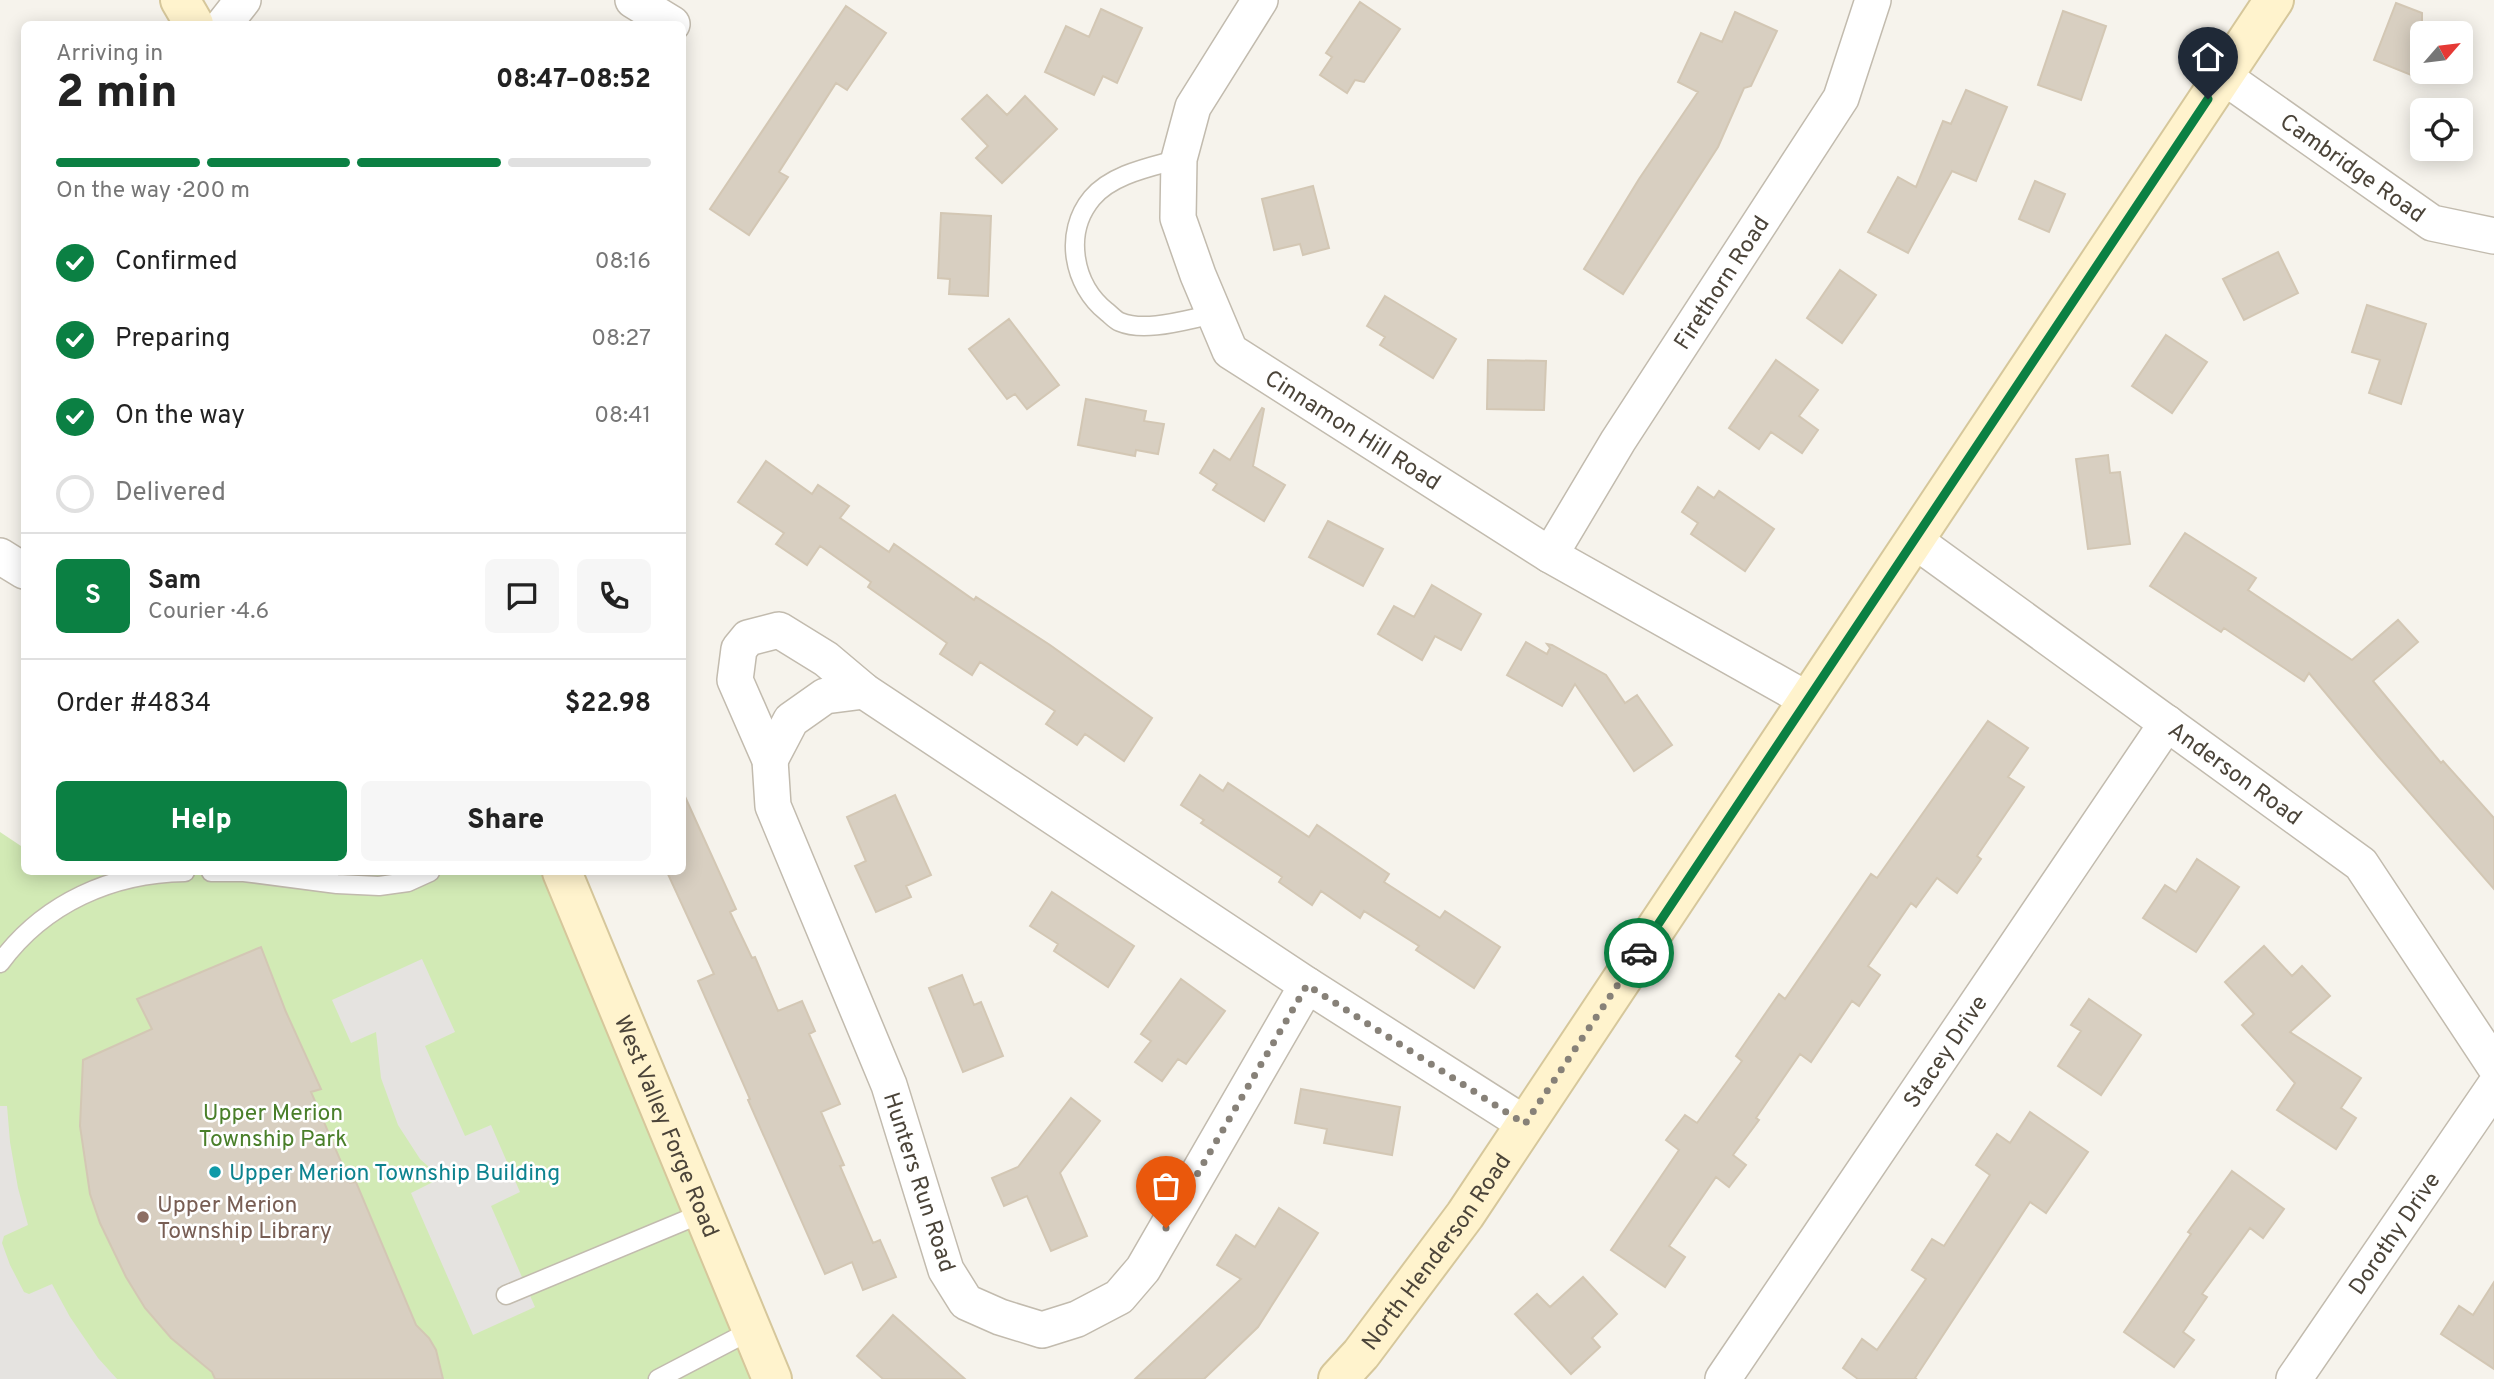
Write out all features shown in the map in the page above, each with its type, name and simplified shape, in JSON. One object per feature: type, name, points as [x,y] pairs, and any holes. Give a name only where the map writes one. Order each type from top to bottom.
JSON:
[{"type":"street","points":[[180,0],[192,21]]},
{"type":"street","points":[[226,21],[243,0]]},
{"type":"street","points":[[633,0],[667,21]]},
{"type":"street","name":"Cinnamon Hill Road","points":[[1260,0],[1193,107],[1179,159],[1178,218],[1230,351],[1550,555],[1808,700]]},
{"type":"street","name":"Firethorn Road","points":[[1550,555],[1618,441],[1841,97],[1873,0]]},
{"type":"street","name":"North Henderson Road","points":[[1338,1379],[1361,1354],[1465,1215],[2274,0]]},
{"type":"street","name":"Cambridge Road","points":[[2223,76],[2432,223],[2494,236]]},
{"type":"street","name":"Anderson Road","points":[[1914,540],[2361,864],[2494,1065]]},
{"type":"street","name":"Hunters Run Road","points":[[1307,985],[1143,1269],[1119,1297],[1077,1319],[1042,1330],[1000,1318],[966,1302],[946,1270],[889,1086],[773,806],[770,760],[735,680],[739,649],[748,638],[779,631],[826,659],[864,691],[1307,985],[1525,1124]]},
{"type":"street","points":[[770,760],[790,720],[825,696],[864,691]]},
{"type":"street","name":"Stacey Drive","points":[[1723,1379],[2167,723]]},
{"type":"street","name":"West Valley Forge Road","points":[[563,875],[772,1379]]},
{"type":"street","name":"Dorothy Drive","points":[[2294,1379],[2494,1087]]},
{"type":"lane","points":[[1179,159],[1135,172],[1092,197],[1078,223],[1074,241],[1079,276],[1093,301],[1119,321],[1136,325],[1164,324],[1215,314]]},
{"type":"lane","points":[[0,963],[39,921],[65,903],[91,890],[142,875]]},
{"type":"lane","points":[[267,875],[337,884],[379,886],[408,882],[423,875]]},
{"type":"lane","points":[[337,884],[349,875]]},
{"type":"lane","points":[[506,1295],[703,1213]]},
{"type":"lane","points":[[658,1379],[752,1330]]},
{"type":"green space","name":"Upper Merion Township Park","points":[[0,832],[21,846],[21,875],[563,875],[772,1379],[0,1379]]},
{"type":"shaded area","points":[[422,959],[455,1032],[425,1046],[465,1136],[491,1125],[520,1192],[491,1206],[535,1307],[473,1335],[411,1193],[441,1178],[420,1159],[398,1125],[381,1078],[376,1032],[351,1043],[332,1000]]},
{"type":"shaded area","points":[[0,1106],[7,1106],[18,1188],[28,1225],[4,1236],[2,1243],[10,1265],[24,1292],[29,1294],[52,1284],[70,1317],[98,1358],[117,1379],[0,1379]]},
{"type":"building","points":[[1360,2],[1400,29],[1364,82],[1355,80],[1347,93],[1320,75],[1332,57],[1326,53]]},
{"type":"building","points":[[2396,3],[2422,13],[2422,21],[2410,21],[2410,75],[2374,60]]},
{"type":"building","points":[[846,6],[886,33],[847,90],[836,83],[779,172],[788,177],[749,235],[710,209]]},
{"type":"building","points":[[1101,9],[1142,28],[1117,83],[1103,76],[1094,95],[1045,72],[1066,26],[1089,37]]},
{"type":"building","points":[[2063,11],[2106,26],[2081,100],[2038,85]]},
{"type":"building","points":[[1735,12],[1777,31],[1751,86],[1744,88],[1718,147],[1623,294],[1584,269],[1639,179],[1698,92],[1678,82],[1701,33],[1722,42]]},
{"type":"building","points":[[1966,90],[2007,107],[1976,181],[1952,171],[1908,253],[1868,232],[1898,177],[1916,187],[1943,121],[1951,124]]},
{"type":"building","points":[[987,95],[1007,115],[1025,96],[1057,129],[1002,183],[976,158],[988,146],[962,119]]},
{"type":"building","points":[[2035,181],[2065,194],[2049,232],[2019,219]]},
{"type":"building","points":[[1313,186],[1329,248],[1303,255],[1300,244],[1274,250],[1262,199]]},
{"type":"building","points":[[941,213],[991,216],[988,296],[949,294],[950,279],[938,278]]},
{"type":"building","points":[[2278,252],[2298,293],[2244,320],[2223,279]]},
{"type":"building","points":[[1840,270],[1876,295],[1842,343],[1807,318]]},
{"type":"building","points":[[1385,296],[1456,339],[1433,378],[1380,345],[1385,337],[1367,326]]},
{"type":"building","points":[[2367,305],[2426,324],[2401,404],[2369,393],[2380,360],[2352,352]]},
{"type":"building","points":[[1009,319],[1059,385],[1027,409],[1015,394],[1007,399],[969,349]]},
{"type":"building","points":[[2166,335],[2207,362],[2172,413],[2132,386]]},
{"type":"building","points":[[1488,360],[1546,361],[1544,410],[1487,409]]},
{"type":"building","points":[[1776,360],[1818,390],[1799,416],[1818,430],[1802,453],[1771,432],[1759,449],[1729,428]]},
{"type":"building","points":[[1086,399],[1146,411],[1144,421],[1164,424],[1158,454],[1136,450],[1135,456],[1078,445]]},
{"type":"building","points":[[1262,408],[1264,409],[1253,466],[1285,485],[1264,521],[1213,490],[1217,484],[1200,473],[1214,450],[1230,460]]},
{"type":"building","points":[[2108,455],[2110,473],[2120,472],[2130,544],[2088,549],[2076,459]]},
{"type":"building","points":[[766,461],[812,494],[818,485],[849,506],[840,518],[889,552],[894,544],[974,600],[976,597],[1050,645],[1152,718],[1124,761],[1085,734],[1077,745],[1046,724],[1055,711],[980,662],[972,675],[940,654],[947,643],[868,587],[871,582],[820,546],[807,565],[776,544],[784,533],[738,502]]},
{"type":"building","points":[[1698,487],[1714,498],[1719,491],[1774,529],[1745,571],[1691,534],[1698,523],[1682,512]]},
{"type":"building","points":[[1328,521],[1383,549],[1363,586],[1309,557]]},
{"type":"building","points":[[2185,533],[2256,578],[2248,590],[2352,660],[2398,620],[2418,642],[2373,681],[2441,763],[2443,761],[2494,818],[2494,889],[2309,673],[2304,681],[2224,628],[2221,632],[2150,586]]},
{"type":"building","points":[[1432,585],[1481,614],[1461,650],[1435,636],[1422,660],[1378,634],[1394,606],[1414,617]]},
{"type":"building","points":[[1526,642],[1547,654],[1550,648],[1547,644],[1552,645],[1606,675],[1625,703],[1637,695],[1672,745],[1634,771],[1575,684],[1562,706],[1507,675]]},
{"type":"building","points":[[1988,721],[2028,748],[2008,777],[2024,787],[1977,856],[1981,859],[1957,893],[1937,878],[1916,907],[1911,903],[1868,966],[1880,975],[1859,1006],[1852,1001],[1811,1062],[1800,1054],[1756,1118],[1759,1120],[1733,1155],[1746,1165],[1729,1187],[1716,1177],[1669,1246],[1685,1257],[1665,1287],[1611,1250],[1679,1150],[1666,1140],[1685,1115],[1697,1123],[1742,1061],[1736,1056],[1779,994],[1785,999],[1871,874],[1877,878]]},
{"type":"building","points":[[1200,775],[1223,791],[1228,783],[1309,837],[1317,825],[1389,874],[1384,882],[1440,918],[1445,911],[1500,947],[1474,988],[1416,950],[1419,946],[1364,911],[1360,918],[1321,891],[1312,905],[1279,882],[1282,877],[1201,823],[1204,820],[1181,805]]},
{"type":"building","points":[[895,795],[931,875],[906,886],[911,897],[876,912],[855,866],[866,861],[847,817]]},
{"type":"building","points":[[686,799],[736,909],[730,912],[752,958],[755,957],[778,1011],[802,1001],[815,1031],[809,1034],[840,1104],[821,1112],[844,1165],[840,1166],[873,1243],[880,1240],[896,1277],[863,1290],[852,1262],[825,1274],[698,981],[714,974],[668,875],[686,875]]},
{"type":"building","points":[[2197,859],[2239,887],[2196,952],[2143,918],[2165,885],[2176,892]]},
{"type":"building","points":[[1052,892],[1134,946],[1108,987],[1054,951],[1058,944],[1030,926]]},
{"type":"building","points":[[2264,946],[2292,976],[2302,966],[2330,996],[2290,1032],[2361,1078],[2341,1108],[2356,1118],[2336,1149],[2277,1110],[2295,1083],[2242,1025],[2254,1014],[2225,982]]},
{"type":"building","name":"Upper Merion Township Building","points":[[261,947],[286,1012],[321,1089],[311,1092],[350,1183],[356,1182],[416,1325],[436,1350],[443,1379],[215,1379],[212,1372],[171,1338],[145,1308],[126,1277],[100,1223],[90,1194],[80,1126],[83,1060],[152,1029],[137,999]]},
{"type":"building","points":[[962,975],[974,1005],[981,1002],[1003,1056],[963,1072],[929,988]]},
{"type":"building","points":[[1181,979],[1225,1011],[1186,1064],[1178,1059],[1162,1081],[1135,1062],[1151,1041],[1141,1034]]},
{"type":"building","points":[[2089,999],[2141,1035],[2101,1095],[2058,1066],[2081,1031],[2071,1025]]},
{"type":"building","points":[[1301,1089],[1400,1107],[1392,1155],[1324,1143],[1327,1129],[1295,1123]]},
{"type":"building","points":[[1071,1098],[1100,1121],[1060,1173],[1087,1236],[1051,1251],[1027,1196],[1004,1206],[992,1178],[1018,1167]]},
{"type":"building","points":[[2030,1112],[2088,1152],[2046,1213],[2030,1202],[1915,1378],[1917,1379],[1858,1379],[1843,1368],[1862,1339],[1877,1350],[1926,1279],[1912,1270],[1932,1239],[1944,1246],[1990,1175],[1976,1165],[1997,1134],[2010,1143]]},
{"type":"building","points":[[2232,1171],[2284,1209],[2263,1238],[2250,1228],[2202,1294],[2207,1297],[2183,1332],[2194,1340],[2174,1367],[2124,1332],[2191,1234],[2188,1232]]},
{"type":"building","points":[[1279,1208],[1318,1233],[1258,1327],[1204,1379],[1135,1379],[1241,1279],[1217,1265],[1236,1235],[1255,1247]]},
{"type":"building","points":[[1583,1277],[1617,1314],[1592,1338],[1600,1347],[1571,1374],[1515,1314],[1537,1294],[1550,1307]]},
{"type":"building","points":[[2494,1282],[2494,1369],[2441,1334],[2459,1306],[2473,1315]]},
{"type":"building","points":[[893,1315],[965,1379],[883,1379],[857,1356]]},
{"type":"way so far","points":[[1166,1228],[1307,985],[1525,1124],[1639,953]]},
{"type":"place","name":"Upper Merion Township Building","points":[[215,1172]]},
{"type":"place","name":"Upper Merion Township Library","points":[[143,1217]]},
{"type":"route","points":[[1639,953],[2208,99]]}]
